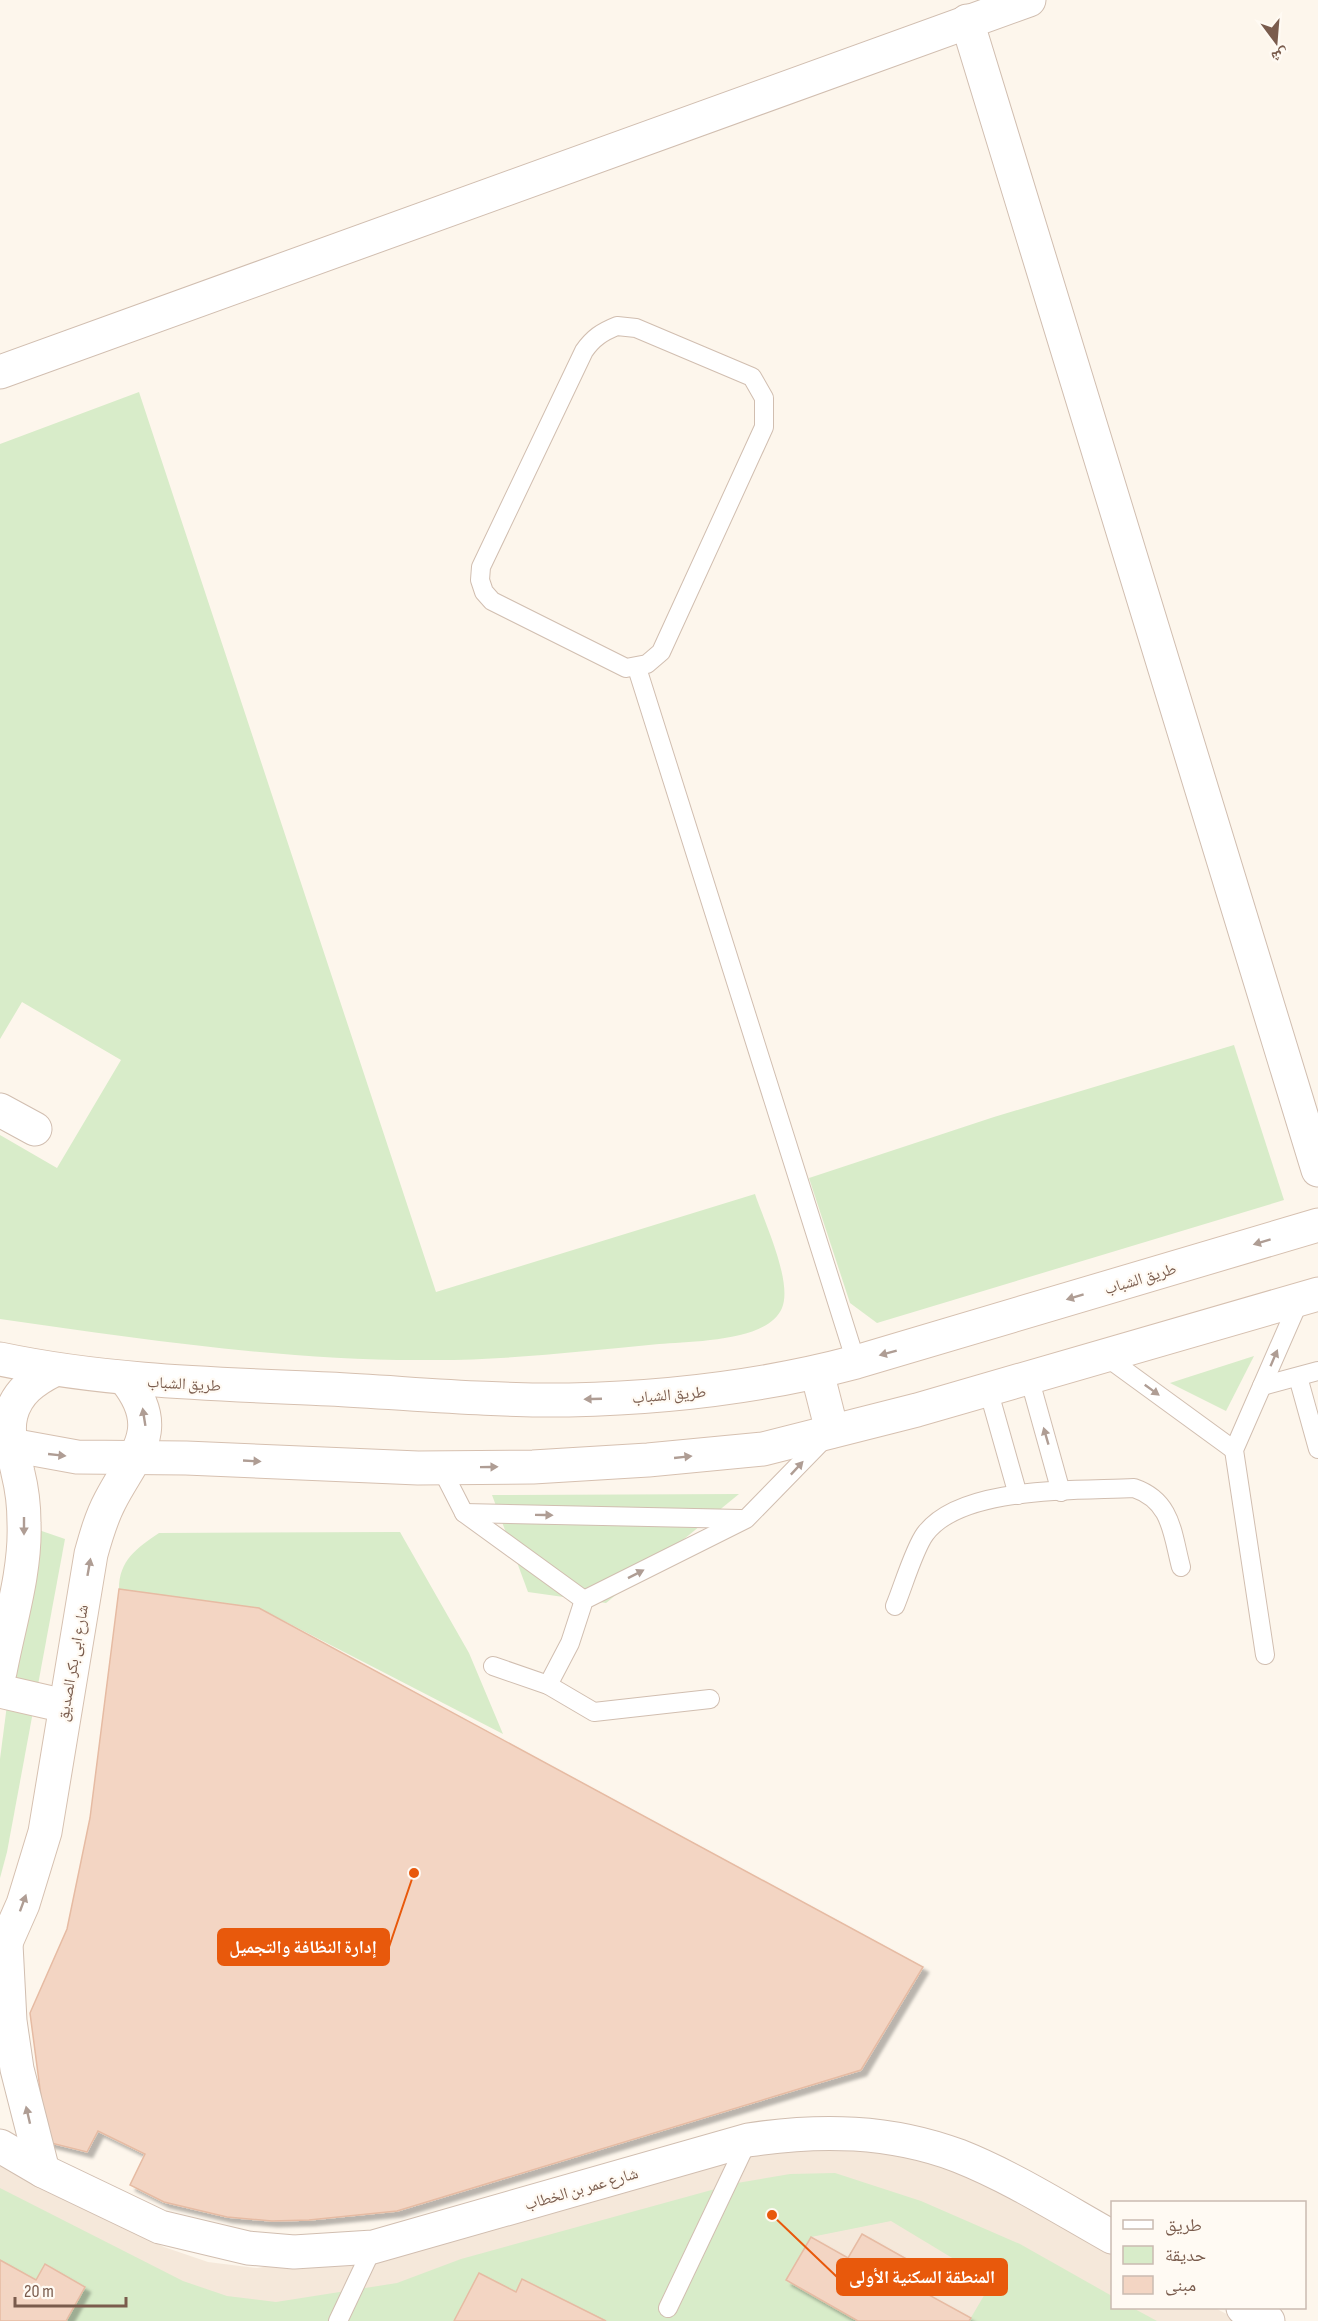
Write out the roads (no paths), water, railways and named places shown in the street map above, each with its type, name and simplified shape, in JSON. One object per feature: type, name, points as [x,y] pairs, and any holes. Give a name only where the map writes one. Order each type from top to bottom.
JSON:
[{"type":"street","points":[[0,372],[1029,0]]},
{"type":"street","points":[[967,21],[1318,1170]]},
{"type":"street","points":[[0,1110],[35,1129]]},
{"type":"street","name":"طريق الشباب","points":[[0,1359],[54,1370],[126,1380],[567,1400],[642,1397],[718,1390],[817,1372],[856,1362],[1318,1225]]},
{"type":"street","points":[[5,1445],[77,1457],[137,1457],[441,1468],[533,1467],[648,1460],[763,1449],[1105,1356],[1309,1296]]},
{"type":"street","points":[[0,1672],[23,1553],[22,1497],[5,1445],[17,1400],[27,1387],[54,1370]]},
{"type":"street","points":[[817,1372],[832,1431]]},
{"type":"street","name":"شارع ابى بكر الصديق","points":[[3,1950],[23,1904],[45,1832],[64,1706],[98,1529],[117,1487],[137,1457],[146,1425],[140,1401],[126,1380]]},
{"type":"street","points":[[0,1691],[64,1706]]},
{"type":"street","points":[[3,1950],[16,2059],[43,2171]]},
{"type":"street","name":"شارع عمر بن الخطاب","points":[[0,2146],[43,2171],[160,2227],[248,2248],[294,2252],[372,2247],[748,2140],[792,2133],[837,2132],[882,2136],[925,2145],[992,2171],[1111,2235]]},
{"type":"street","points":[[1247,2309],[1268,2321]]},
{"type":"lane","points":[[617,326],[636,328],[752,377],[764,398],[766,410],[764,427],[661,652],[647,664],[637,668],[626,668],[502,608],[484,592],[480,580],[481,567],[584,351],[592,339],[603,331],[617,326]]},
{"type":"lane","points":[[637,668],[856,1362]]},
{"type":"lane","points":[[1265,1655],[1234,1449],[1262,1386],[1309,1296]]},
{"type":"lane","points":[[1105,1356],[1234,1449]]},
{"type":"lane","points":[[1262,1386],[1318,1371]]},
{"type":"lane","points":[[1029,1377],[1061,1492]]},
{"type":"lane","points":[[1298,1377],[1318,1449]]},
{"type":"lane","points":[[987,1389],[1018,1495]]},
{"type":"lane","points":[[548,1684],[570,1642],[584,1600],[746,1519],[832,1431]]},
{"type":"lane","points":[[441,1468],[464,1513],[584,1600]]},
{"type":"lane","points":[[895,1606],[925,1534],[943,1518],[969,1504],[993,1497],[1134,1488],[1149,1494],[1166,1512],[1181,1567]]},
{"type":"lane","points":[[464,1513],[746,1519]]},
{"type":"lane","points":[[493,1666],[548,1684],[594,1712],[710,1699]]},
{"type":"lane","points":[[668,2308],[748,2140]]},
{"type":"lane","points":[[338,2321],[372,2247]]},
{"type":"place","name":"إدارة النظافة والتجميل","points":[[414,1873]]},
{"type":"place","name":"المنطقة السكنية الأولى","points":[[772,2215]]}]
